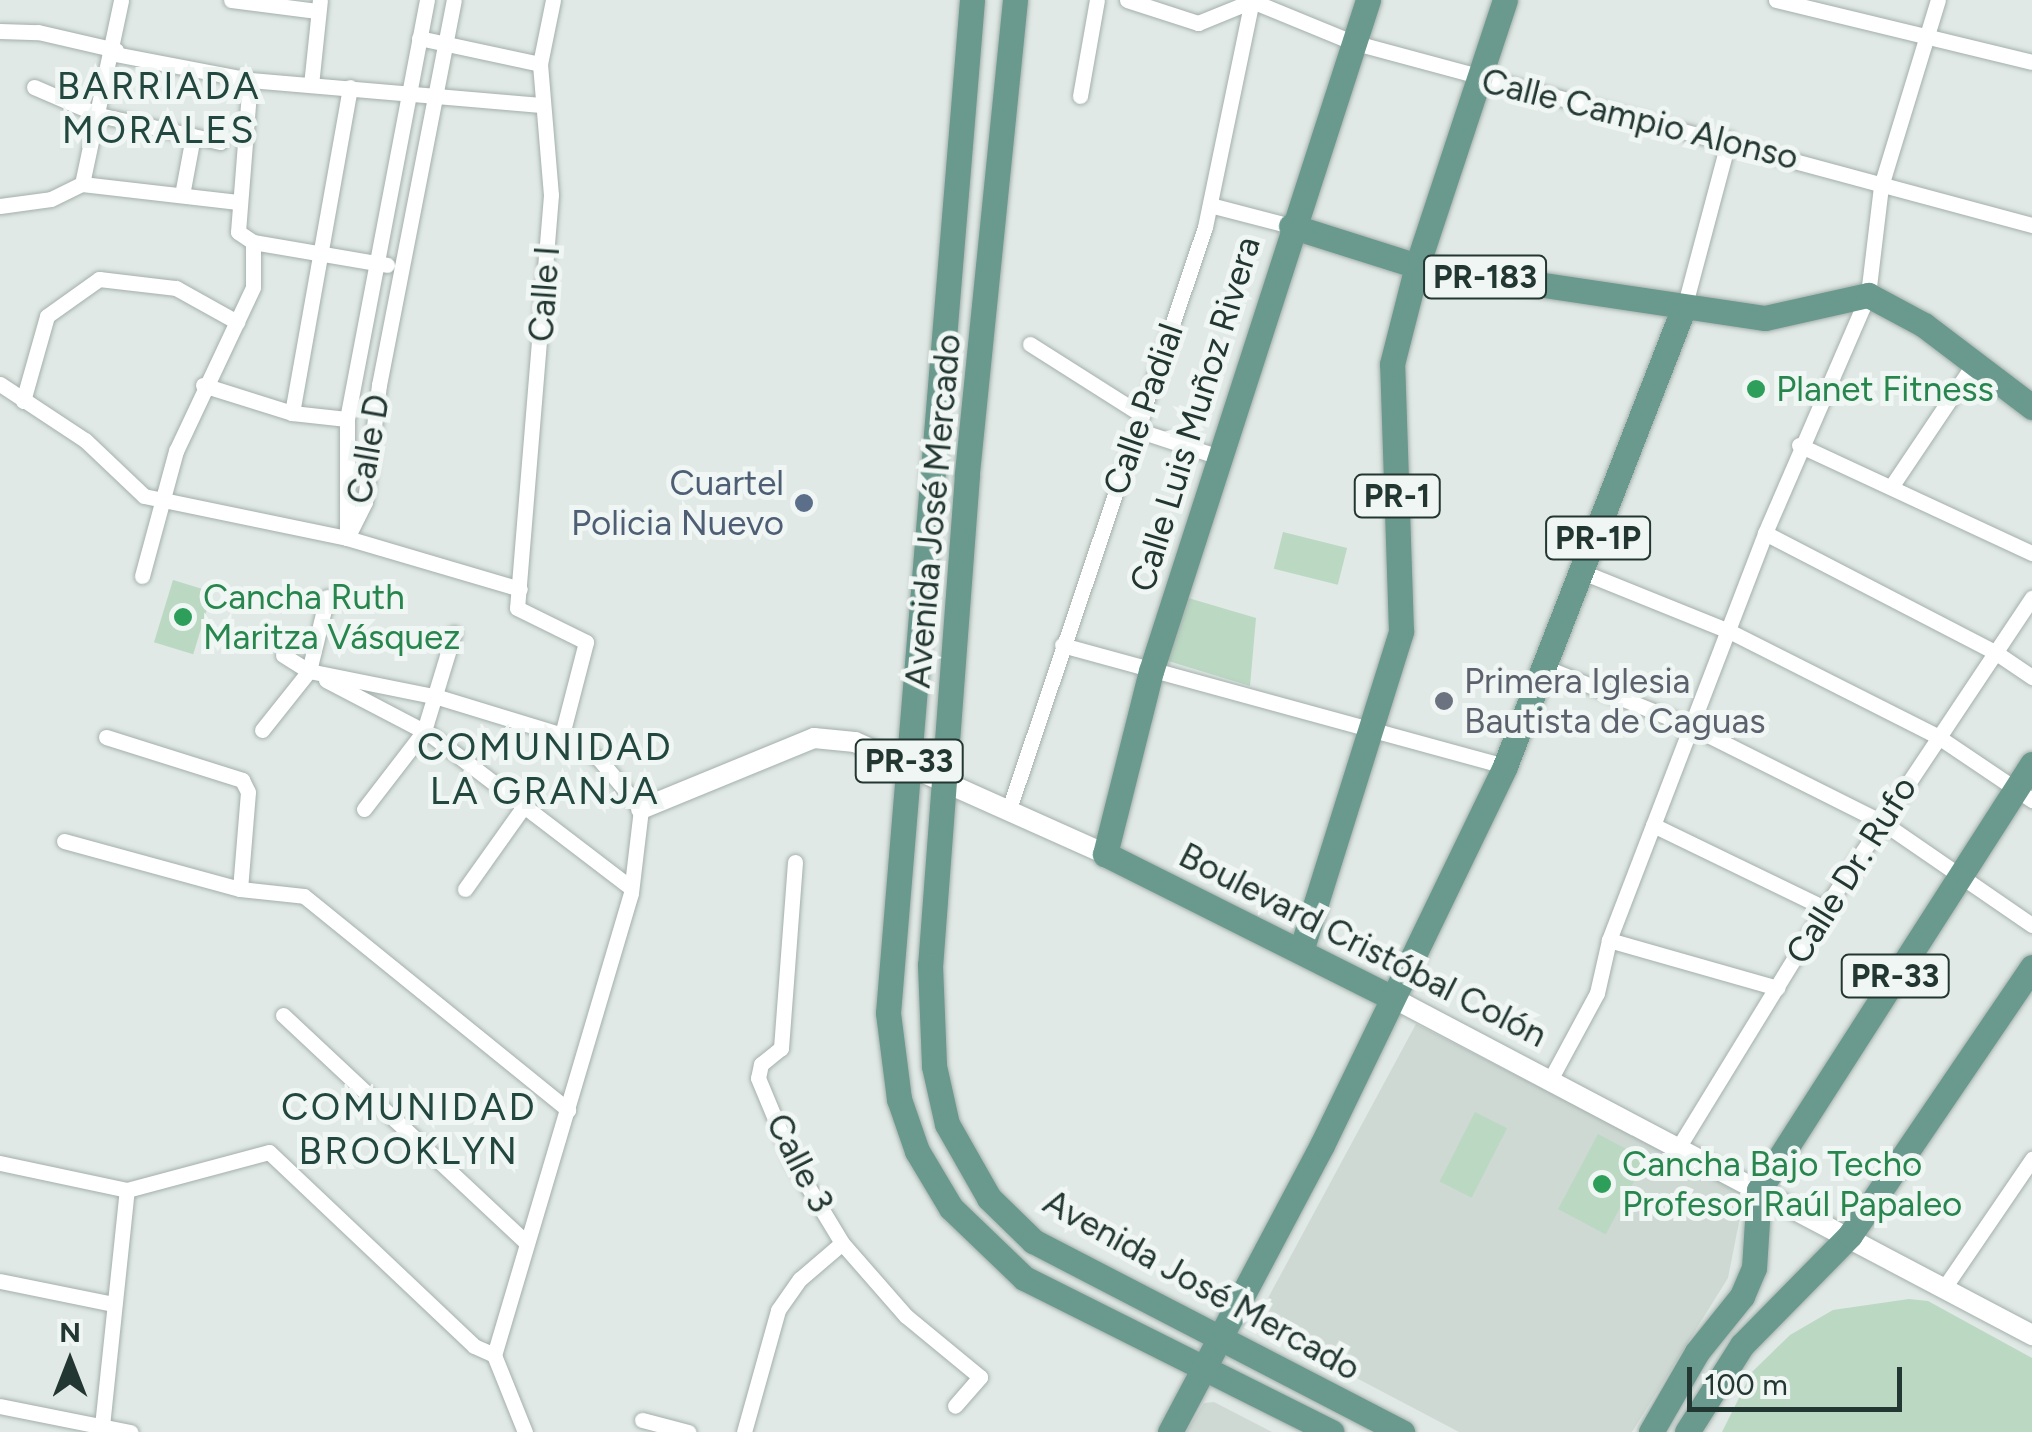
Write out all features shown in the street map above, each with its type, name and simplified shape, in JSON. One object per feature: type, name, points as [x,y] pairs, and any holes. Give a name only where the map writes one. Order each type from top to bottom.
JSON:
[{"type":"main road","name":"Avenida José Mercado","points":[[972,0],[888,1013],[899,1099],[917,1151],[951,1208],[1024,1278],[1332,1432]]},
{"type":"main road","name":"Avenida José Mercado","points":[[1015,0],[967,475],[929,1019],[946,1124],[965,1164],[1034,1241],[1402,1432]]},
{"type":"main road","name":"Calle Luis Muñoz Rivera","points":[[1105,854],[1151,671],[1291,226],[1368,0]]},
{"type":"main road","name":"PR-1","points":[[1301,951],[1375,726],[1401,631],[1392,364],[1417,266],[1504,0]]},
{"type":"main road","name":"PR-183","points":[[1291,226],[1417,266],[1765,318],[1868,294]]},
{"type":"main road","points":[[1868,294],[1975,362],[2032,407]]},
{"type":"main road","name":"PR-1P","points":[[1391,997],[1506,766],[1684,308]]},
{"type":"main road","name":"PR-33","points":[[1650,1432],[1697,1352],[1742,1296],[1754,1268],[1759,1190],[1959,875],[2024,794],[2032,764]]},
{"type":"main road","name":"Boulevard Cristóbal Colón","points":[[1105,854],[1391,997]]},
{"type":"main road","name":"PR-33","points":[[1687,1432],[1720,1371],[1787,1297],[1850,1236],[2032,967]]},
{"type":"main road","points":[[1170,1432],[1322,1145],[1391,997]]},
{"type":"main road","points":[[1754,1268],[1787,1297]]},
{"type":"street","points":[[82,184],[115,52],[122,0]]},
{"type":"street","name":"Calle D","points":[[347,538],[347,419],[427,0]]},
{"type":"street","name":"Calle D","points":[[347,538],[364,502],[401,267],[454,0]]},
{"type":"street","name":"Calle I","points":[[520,589],[550,194],[540,64],[553,0]]},
{"type":"street","points":[[1080,96],[1098,0]]},
{"type":"street","points":[[1127,0],[1198,23],[1252,1]]},
{"type":"street","points":[[1776,0],[2032,62]]},
{"type":"street","points":[[1550,1080],[1597,993],[1609,940],[1690,726],[1731,632],[1800,445],[1868,294],[1884,184],[1938,0]]},
{"type":"street","points":[[243,1],[318,5],[311,85]]},
{"type":"street","name":"Calle Campio Alonso","points":[[1252,1],[1352,42],[1478,78],[1728,140],[2032,225]]},
{"type":"street","name":"Calle Padial","points":[[1008,812],[1210,205],[1252,1]]},
{"type":"street","points":[[0,31],[38,32],[250,80],[436,92],[541,105]]},
{"type":"street","points":[[419,38],[540,64]]},
{"type":"street","points":[[250,80],[238,232],[253,242],[401,267]]},
{"type":"street","points":[[34,87],[99,115],[220,142]]},
{"type":"street","points":[[292,413],[350,87]]},
{"type":"street","points":[[182,195],[193,136]]},
{"type":"street","points":[[1684,308],[1728,140]]},
{"type":"street","points":[[0,206],[51,199],[82,184],[238,202]]},
{"type":"street","points":[[1210,205],[1291,226]]},
{"type":"street","points":[[142,576],[166,502],[176,451],[203,385],[253,287],[253,242]]},
{"type":"street","points":[[23,401],[48,316],[99,278],[176,288],[237,322]]},
{"type":"street","points":[[1030,344],[1139,423],[1219,457]]},
{"type":"street","points":[[1893,484],[1975,362]]},
{"type":"street","points":[[0,384],[85,440],[144,496],[347,538],[520,589],[517,608],[522,616],[580,634],[586,642],[562,734]]},
{"type":"street","points":[[203,385],[292,413],[347,419]]},
{"type":"street","points":[[1800,445],[1893,484],[2032,554]]},
{"type":"street","points":[[1765,533],[1995,652],[2032,678]]},
{"type":"street","points":[[1584,573],[1731,632],[1937,736],[2024,794]]},
{"type":"street","points":[[262,730],[309,671],[327,598]]},
{"type":"street","name":"Calle Dr. Rufo","points":[[1678,1148],[1825,908],[2032,598]]},
{"type":"street","points":[[364,809],[424,731],[438,696],[454,633]]},
{"type":"street","points":[[1062,645],[1375,726],[1506,766]]},
{"type":"street","points":[[284,655],[424,731],[632,888]]},
{"type":"street","points":[[1544,667],[1690,726],[1882,822],[2032,926]]},
{"type":"street","points":[[309,671],[438,696],[562,734],[599,759],[641,809],[632,888],[494,1355],[526,1432]]},
{"type":"street","points":[[106,738],[242,780],[248,792],[240,889]]},
{"type":"street","name":"Boulevard Cristóbal Colón","points":[[641,809],[814,738],[855,742],[1105,854]]},
{"type":"street","points":[[464,890],[524,806]]},
{"type":"street","points":[[1653,824],[1825,908]]},
{"type":"street","points":[[64,841],[240,889],[304,896],[568,1110]]},
{"type":"street","name":"Calle 3","points":[[795,862],[781,1048],[761,1064],[758,1078],[793,1162],[842,1243],[906,1316],[980,1377],[955,1406]]},
{"type":"street","points":[[1609,940],[1776,988]]},
{"type":"street","name":"Boulevard Cristóbal Colón","points":[[1391,997],[1946,1285],[2032,1334]]},
{"type":"street","points":[[283,1015],[527,1243]]},
{"type":"street","points":[[0,1163],[128,1190],[269,1152],[474,1346],[494,1355]]},
{"type":"street","points":[[1946,1285],[2032,1159]]},
{"type":"street","points":[[2018,1179],[2032,1192]]},
{"type":"street","points":[[102,1426],[128,1190]]},
{"type":"street","points":[[744,1432],[778,1310],[800,1279],[842,1243]]},
{"type":"street","points":[[0,1280],[113,1304]]},
{"type":"street","points":[[0,1406],[130,1432]]},
{"type":"street","points":[[642,1420],[688,1432]]},
{"type":"shaded area","points":[[1416,1024],[1745,1192],[1728,1278],[1632,1432],[1459,1432],[1254,1324]]},
{"type":"shaded area","points":[[1214,1402],[1272,1432],[1186,1432],[1204,1403]]},
{"type":"green space","points":[[1283,532],[1347,548],[1338,585],[1274,569]]},
{"type":"green space","name":"Cancha Ruth Maritza Vásquez","points":[[173,580],[212,592],[193,654],[154,642]]},
{"type":"green space","points":[[1185,597],[1256,618],[1250,686],[1165,660]]},
{"type":"green space","points":[[1475,1112],[1507,1128],[1472,1198],[1440,1181]]},
{"type":"green space","name":"Cancha Bajo Techo Profesor Raúl Papaleo","points":[[1598,1134],[1646,1159],[1606,1234],[1558,1209]]},
{"type":"green space","points":[[1909,1299],[1928,1301],[2032,1358],[2032,1432],[1722,1432],[1752,1372],[1790,1335],[1833,1310]]},
{"type":"place","name":"Planet Fitness","points":[[1756,389]]},
{"type":"place","name":"Cuartel Policia Nuevo","points":[[804,503]]},
{"type":"place","name":"Cancha Ruth Maritza Vásquez","points":[[183,617]]},
{"type":"place","name":"Primera Iglesia Bautista de Caguas","points":[[1444,701]]},
{"type":"place","name":"Cancha Bajo Techo Profesor Raúl Papaleo","points":[[1602,1184]]},
{"type":"district","name":"BARRIADA MORALES","points":[[159,108]]},
{"type":"district","name":"COMUNIDAD LA GRANJA","points":[[545,770]]},
{"type":"district","name":"COMUNIDAD BROOKLYN","points":[[409,1130]]}]
